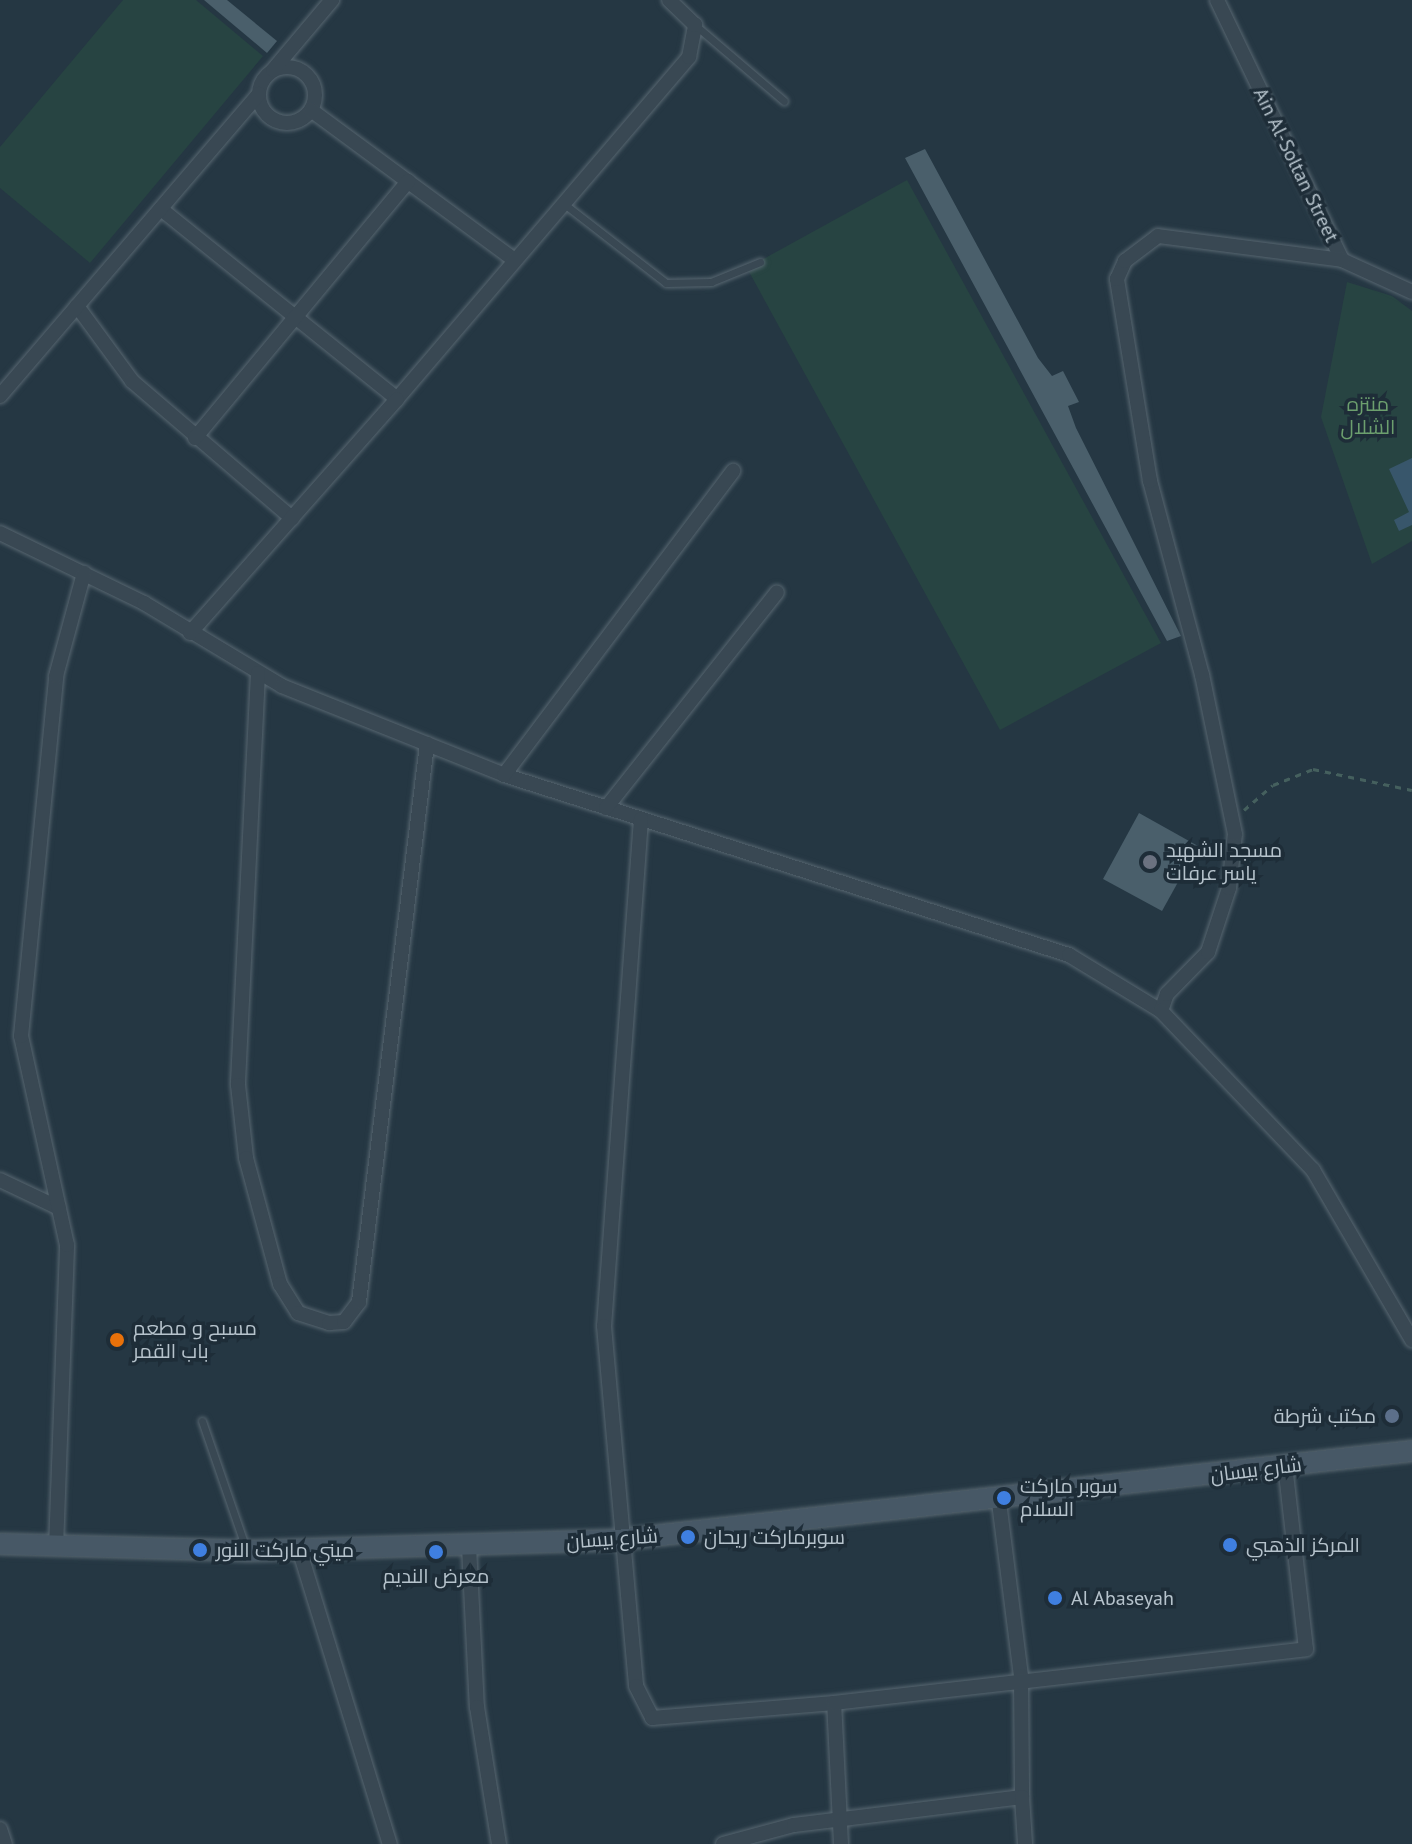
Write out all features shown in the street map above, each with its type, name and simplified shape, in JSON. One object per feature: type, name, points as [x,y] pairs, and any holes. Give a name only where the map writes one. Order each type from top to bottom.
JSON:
[{"type":"street","points":[[0,396],[259,94],[273,71],[332,0]]},
{"type":"street","points":[[190,633],[397,399],[512,258],[689,57],[695,25],[669,0]]},
{"type":"street","name":"Ain Al-Soltan Street","points":[[1217,0],[1342,260],[1412,292]]},
{"type":"street","points":[[259,94],[264,112],[280,122],[297,122],[311,110],[315,92],[308,76],[291,67],[273,71]]},
{"type":"street","points":[[311,110],[512,258]]},
{"type":"street","points":[[195,438],[408,181]]},
{"type":"street","points":[[161,209],[397,399]]},
{"type":"street","points":[[1161,1011],[1167,994],[1208,952],[1234,864],[1232,821],[1150,481],[1117,279],[1125,261],[1158,236],[1342,260]]},
{"type":"street","points":[[77,306],[118,366],[195,438],[292,518]]},
{"type":"street","points":[[504,775],[733,471]]},
{"type":"street","points":[[0,533],[84,573],[258,673],[504,775],[1069,955],[1161,1011],[1313,1170],[1412,1340]]},
{"type":"street","points":[[56,1548],[67,1245],[21,1036],[56,676],[84,573]]},
{"type":"street","points":[[606,808],[777,592]]},
{"type":"street","points":[[258,673],[238,1085],[245,1144],[280,1284],[298,1313],[329,1323],[344,1322],[359,1302],[427,744]]},
{"type":"street","points":[[641,819],[604,1326],[617,1540],[645,1714],[834,1703],[1021,1676],[1306,1649],[1285,1466]]},
{"type":"street","points":[[0,1180],[59,1208]]},
{"type":"street","name":"شارع بيسان","points":[[0,1544],[56,1548],[246,1551],[617,1540],[999,1502],[1412,1451]]},
{"type":"street","points":[[999,1502],[1021,1676],[1025,1844]]},
{"type":"street","points":[[469,1546],[477,1707],[499,1844]]},
{"type":"street","points":[[299,1549],[390,1844]]},
{"type":"street","points":[[834,1703],[841,1844]]},
{"type":"street","points":[[723,1844],[840,1820],[1022,1797]]},
{"type":"street","points":[[0,1829],[5,1844]]},
{"type":"lane","points":[[695,25],[784,101]]},
{"type":"lane","points":[[562,201],[666,283],[711,282],[760,262]]},
{"type":"lane","points":[[202,1421],[246,1551]]},
{"type":"path","points":[[1232,821],[1273,785],[1313,769],[1412,790]]},
{"type":"green space","points":[[123,0],[196,0],[263,56],[90,263],[0,188],[0,147]]},
{"type":"green space","points":[[907,180],[1161,643],[1000,730],[747,268]]},
{"type":"green space","name":"منتزه الشلال","points":[[1347,282],[1392,296],[1412,311],[1412,541],[1372,564],[1321,417]]},
{"type":"water","points":[[1412,458],[1412,525],[1399,531],[1394,520],[1409,512],[1389,469]]},
{"type":"building","points":[[204,0],[227,0],[277,41],[267,53]]},
{"type":"building","points":[[925,149],[1038,358],[1052,376],[1063,371],[1079,402],[1068,406],[1076,428],[1181,636],[1167,641],[905,158]]},
{"type":"building","name":"مسجد الشهيد ياسر عرفات","points":[[1139,813],[1198,846],[1162,911],[1103,879]]},
{"type":"place","name":"مسجد الشهيد ياسر عرفات","points":[[1150,862]]},
{"type":"place","name":"مسبح و مطعم باب القمر","points":[[117,1340]]},
{"type":"place","name":"مكتب شرطة","points":[[1392,1416]]},
{"type":"place","name":"سوبر ماركت السلام","points":[[1004,1498]]},
{"type":"place","name":"سوبرماركت ريحان","points":[[688,1537]]},
{"type":"place","name":"المركز الذهبي","points":[[1230,1545]]},
{"type":"place","name":"ميني ماركت النور","points":[[200,1550]]},
{"type":"place","name":"معرض النديم","points":[[436,1552]]},
{"type":"place","name":"Al Abaseyah","points":[[1055,1598]]}]
